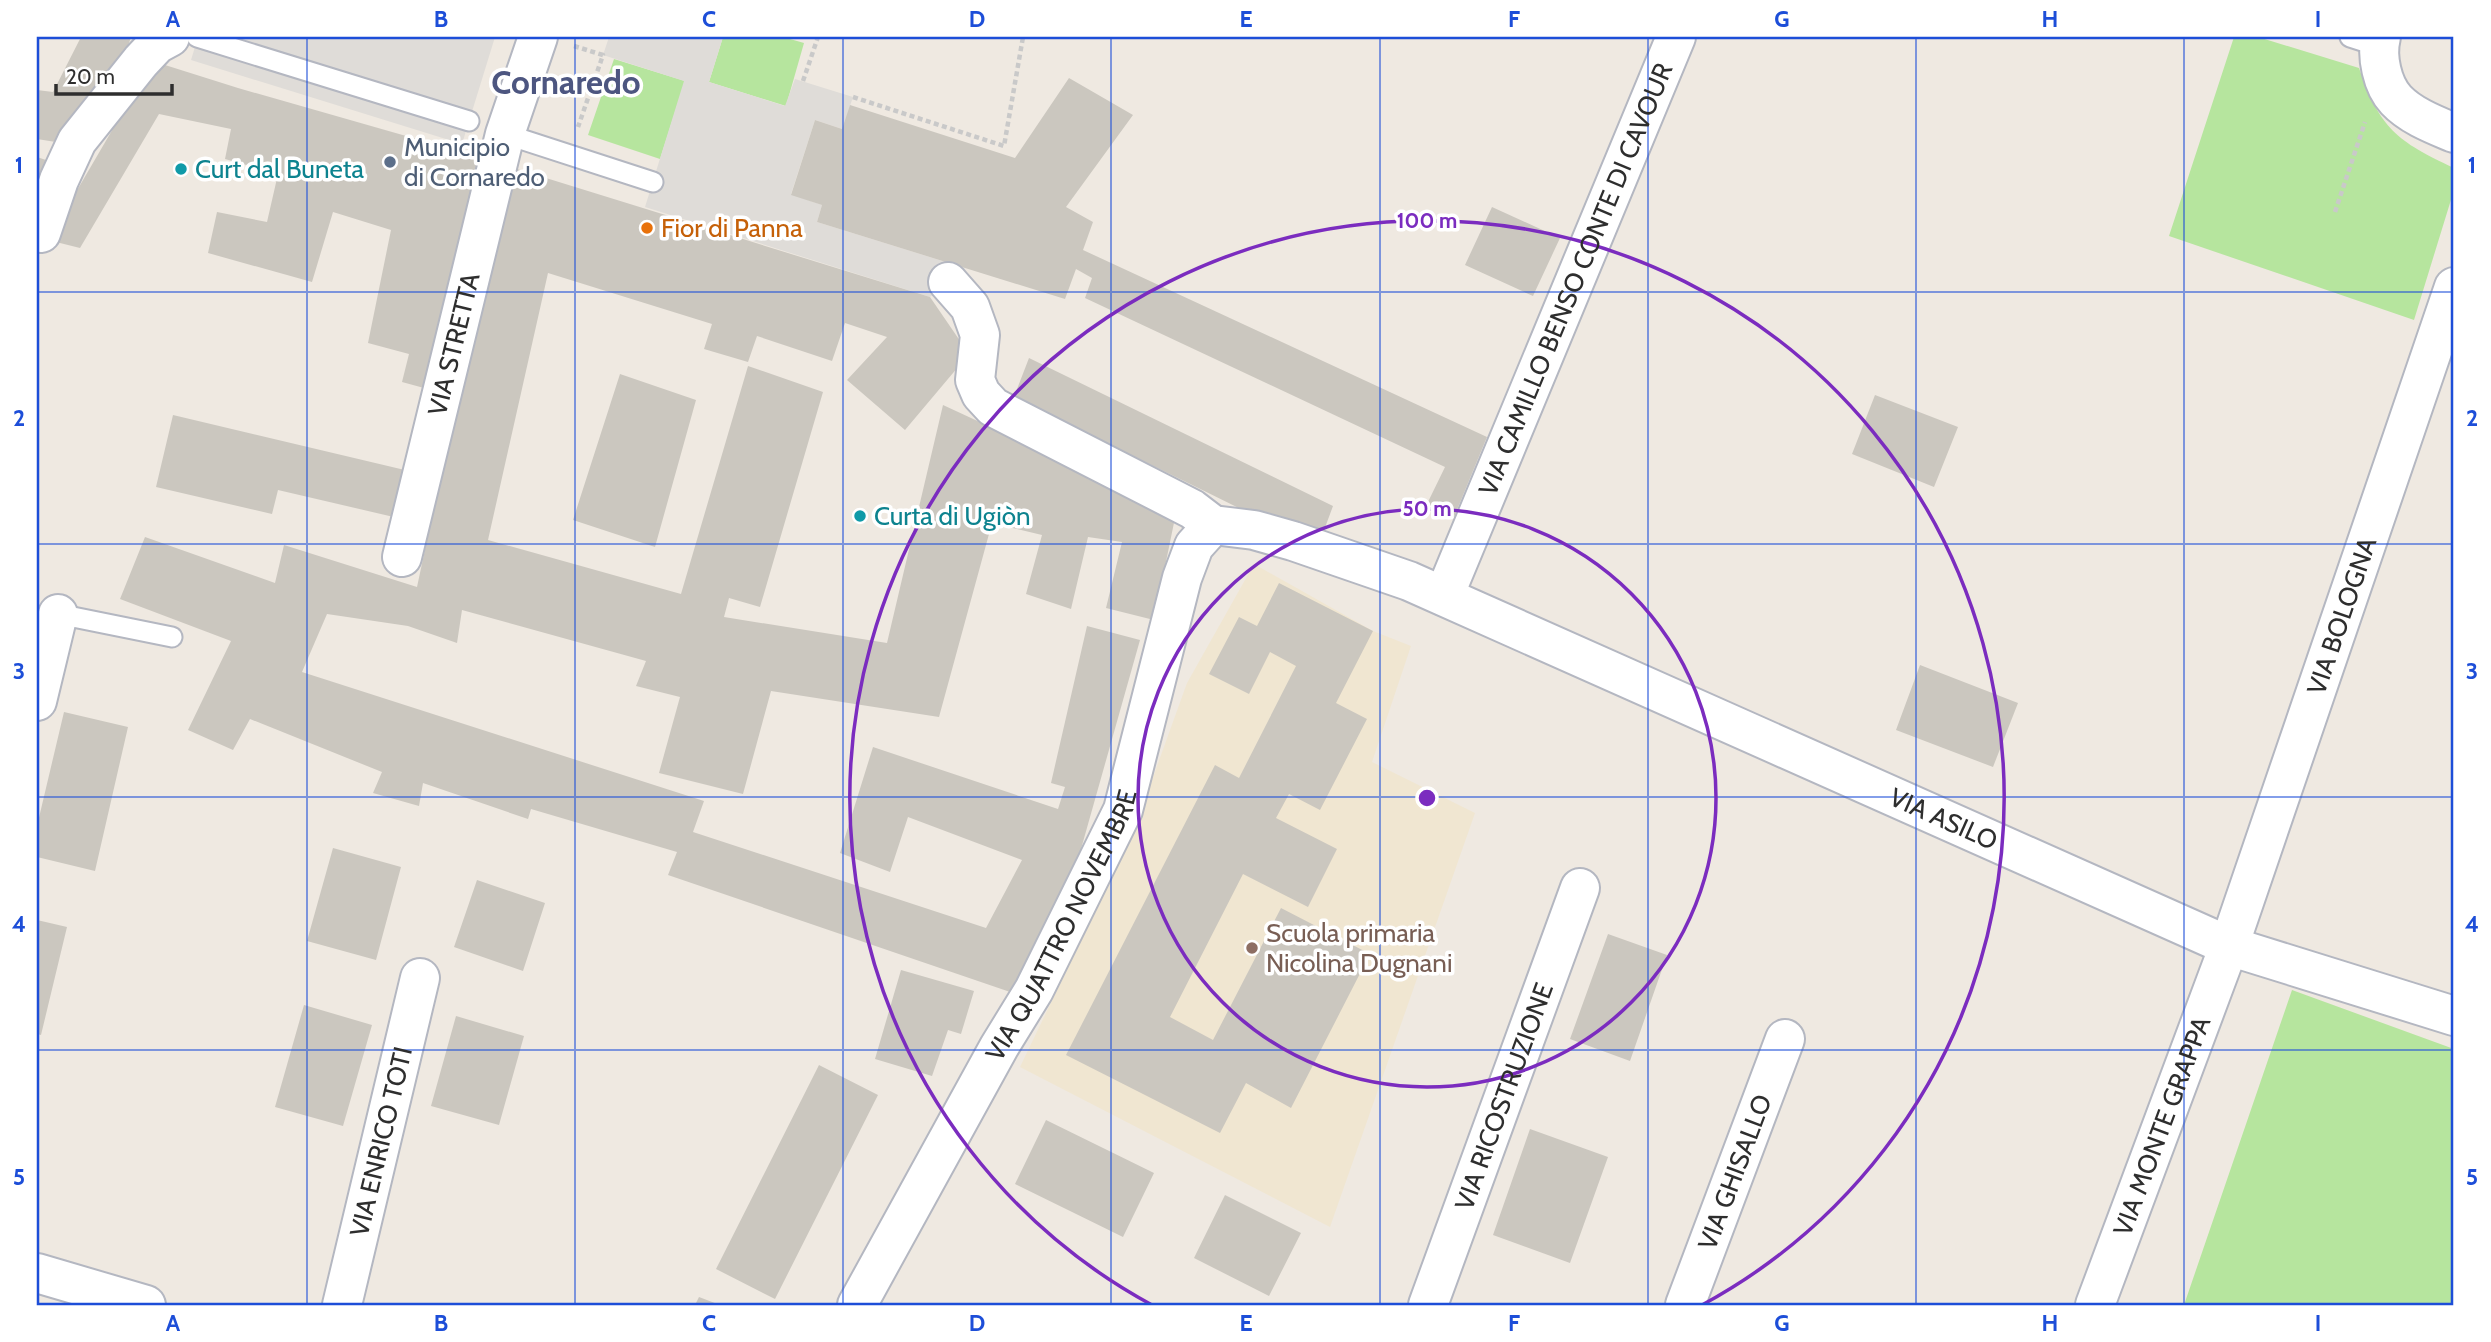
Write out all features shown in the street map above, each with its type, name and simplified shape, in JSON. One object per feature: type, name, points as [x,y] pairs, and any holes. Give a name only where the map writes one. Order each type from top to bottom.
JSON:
[{"type":"street","points":[[41,233],[59,180],[77,141],[141,61],[157,44],[170,37]]},
{"type":"street","name":"VIA CAMILLO BENSO CONTE DI CAVOUR","points":[[1444,596],[1676,37]]},
{"type":"street","name":"VIA STRETTA","points":[[402,556],[505,134],[553,40]]},
{"type":"street","points":[[2377,58],[2427,122],[2454,133]]},
{"type":"street","points":[[948,282],[970,307],[980,335],[975,380],[981,394],[993,407],[1192,509],[1213,525],[1254,530],[1293,541],[1409,581],[1444,596]]},
{"type":"street","name":"VIA BOLOGNA","points":[[2229,946],[2454,287]]},
{"type":"street","name":"VIA QUATTRO NOVEMBRE","points":[[857,1305],[999,1047],[1034,989],[1122,810],[1182,578],[1194,546],[1213,525]]},
{"type":"street","name":"VIA ASILO","points":[[1444,596],[2229,946],[2454,1017]]},
{"type":"street","points":[[37,701],[58,614]]},
{"type":"street","name":"VIA RICOSTRUZIONE","points":[[1428,1305],[1580,888]]},
{"type":"street","name":"VIA MONTE GRAPPA","points":[[2095,1305],[2229,946]]},
{"type":"street","name":"VIA ENRICO TOTI","points":[[342,1305],[420,978]]},
{"type":"street","name":"VIA GHISALLO","points":[[1685,1305],[1786,1039]]},
{"type":"street","points":[[37,1273],[146,1305]]},
{"type":"lane","points":[[197,37],[469,121]]},
{"type":"lane","points":[[505,134],[653,182]]},
{"type":"lane","points":[[58,614],[172,637]]},
{"type":"path","points":[[803,81],[818,37]]},
{"type":"path","points":[[853,97],[1004,146],[1023,37]]},
{"type":"path","points":[[553,40],[603,55],[569,155]]},
{"type":"path","points":[[2335,212],[2377,58]]},
{"type":"shaded area","points":[[198,37],[495,37],[462,144],[191,60]]},
{"type":"shaded area","points":[[609,37],[723,37],[709,82],[785,106],[795,79],[853,97],[842,129],[815,120],[791,194],[822,205],[817,222],[965,268],[930,297],[645,207],[684,81],[603,55]]},
{"type":"shaded area","name":"Scuola primaria Nicolina Dugnani","points":[[1254,564],[1373,631],[1411,646],[1372,762],[1475,813],[1330,1227],[1020,1067],[1134,830],[1187,683]]},
{"type":"green space","points":[[723,37],[783,37],[804,43],[786,106],[709,82]]},
{"type":"green space","points":[[2234,37],[2258,37],[2359,68],[2375,106],[2393,131],[2418,150],[2454,168],[2454,190],[2414,320],[2169,236]]},
{"type":"green space","points":[[614,59],[685,81],[660,159],[588,135]]},
{"type":"green space","points":[[2292,990],[2454,1049],[2454,1305],[2184,1305]]},
{"type":"building","points":[[81,37],[131,37],[127,49],[62,143],[37,139],[37,90],[53,92]]},
{"type":"building","points":[[165,65],[483,158],[435,391],[402,382],[409,354],[368,343],[391,230],[333,212],[312,282],[208,253],[217,212],[267,222],[278,174],[225,159],[231,129],[159,114],[80,248],[48,240],[142,79]]},
{"type":"building","points":[[1069,78],[1133,115],[1066,207],[1093,222],[1083,250],[1487,437],[1454,517],[1427,504],[1445,467],[1085,298],[1092,278],[1076,269],[1065,299],[817,222],[822,205],[791,195],[815,120],[842,129],[850,105],[1015,158]]},
{"type":"building","points":[[37,157],[55,163],[37,216]]},
{"type":"building","points":[[507,166],[930,297],[969,354],[905,430],[847,380],[887,337],[845,323],[832,361],[757,336],[748,362],[704,349],[712,324],[548,273],[488,540],[681,594],[748,366],[823,392],[760,607],[729,598],[724,617],[887,643],[943,405],[1176,513],[1154,620],[1106,608],[1122,542],[1088,537],[1071,609],[1026,594],[1042,535],[992,523],[939,717],[771,691],[743,794],[659,773],[680,697],[636,686],[646,661],[462,610],[457,643],[408,626],[327,614],[302,672],[704,801],[693,832],[986,928],[1022,860],[908,817],[890,872],[840,853],[873,747],[1058,809],[1065,787],[1051,783],[1087,626],[1140,640],[1070,888],[1016,994],[668,875],[677,852],[531,809],[528,819],[423,783],[419,806],[373,793],[382,772],[250,719],[233,750],[188,730],[231,641],[120,599],[145,537],[275,583],[284,545],[417,587]]},
{"type":"building","points":[[1492,207],[1560,238],[1533,296],[1465,265]]},
{"type":"building","points":[[1029,358],[1333,506],[1323,533],[1257,517],[1014,397]]},
{"type":"building","points":[[620,374],[696,400],[655,547],[573,520]]},
{"type":"building","points":[[1875,395],[1958,427],[1934,487],[1852,454]]},
{"type":"building","points":[[173,415],[409,471],[398,518],[278,490],[272,514],[156,487]]},
{"type":"building","points":[[1279,583],[1373,631],[1336,703],[1367,719],[1320,810],[1289,794],[1276,818],[1337,849],[1308,907],[1243,874],[1170,1017],[1213,1040],[1281,908],[1370,954],[1291,1108],[1246,1083],[1220,1133],[1066,1055],[1215,765],[1239,778],[1296,666],[1270,652],[1249,694],[1209,674],[1239,617],[1257,626]]},
{"type":"building","points":[[1920,665],[2018,703],[1993,767],[1896,730]]},
{"type":"building","points":[[64,712],[128,727],[95,871],[37,857],[37,826]]},
{"type":"building","points":[[333,848],[401,867],[376,960],[307,941]]},
{"type":"building","points":[[477,880],[545,903],[523,971],[454,947]]},
{"type":"building","points":[[37,920],[67,927],[41,1035],[37,1034]]},
{"type":"building","points":[[1608,934],[1667,955],[1630,1061],[1570,1039]]},
{"type":"building","points":[[901,970],[974,991],[961,1034],[948,1030],[932,1076],[875,1059]]},
{"type":"building","points":[[304,1005],[372,1025],[343,1126],[275,1107]]},
{"type":"building","points":[[456,1016],[524,1036],[499,1125],[431,1106]]},
{"type":"building","points":[[819,1065],[878,1095],[775,1299],[716,1269]]},
{"type":"building","points":[[1046,1120],[1154,1173],[1123,1237],[1015,1184]]},
{"type":"building","points":[[1530,1129],[1608,1157],[1570,1263],[1493,1235]]},
{"type":"building","points":[[1225,1195],[1301,1233],[1269,1296],[1194,1258]]},
{"type":"building","points":[[699,1297],[720,1305],[695,1305]]},
{"type":"place","name":"Municipio di Cornaredo","points":[[390,162]]},
{"type":"place","name":"Curt dal Buneta","points":[[181,169]]},
{"type":"place","name":"Fior di Panna","points":[[647,228]]},
{"type":"place","name":"Curta di Ugiòn","points":[[860,516]]},
{"type":"place","name":"Scuola primaria Nicolina Dugnani","points":[[1252,948]]},
{"type":"district","name":"Cornaredo","points":[[566,82]]}]
